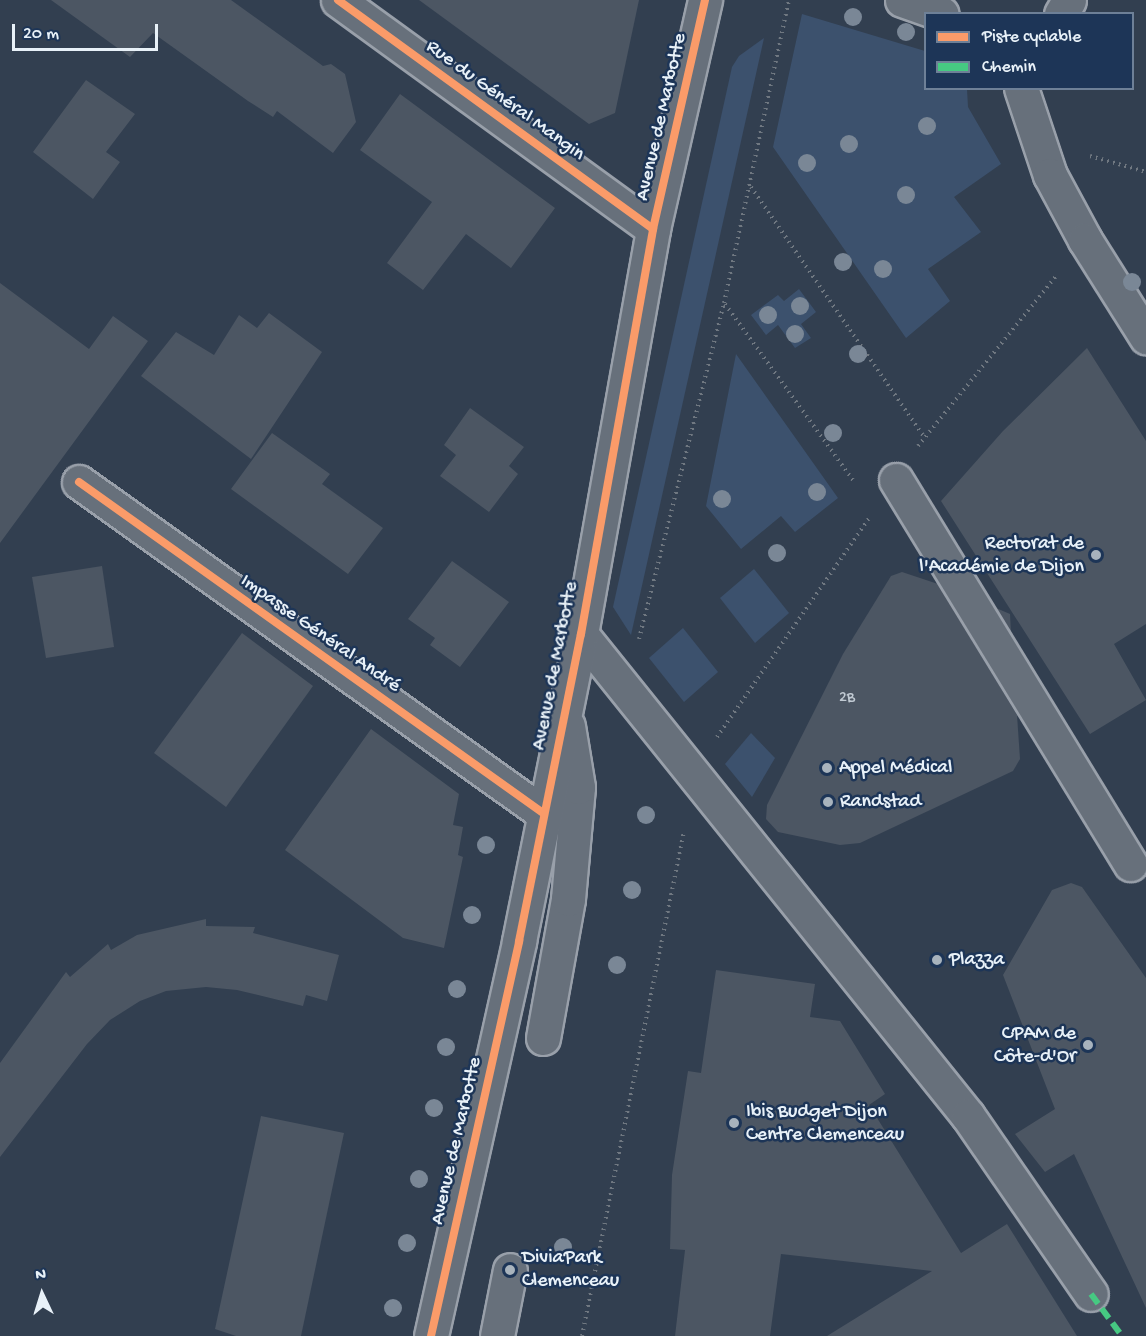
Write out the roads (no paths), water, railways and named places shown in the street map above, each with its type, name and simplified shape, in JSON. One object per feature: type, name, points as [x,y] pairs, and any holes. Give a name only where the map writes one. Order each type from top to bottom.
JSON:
[{"type":"street","name":"Rue du Général Mangin","points":[[338,0],[653,229]]},
{"type":"street","name":"Avenue de Marbotte","points":[[430,1336],[519,941],[543,813],[581,634],[653,229],[705,0]]},
{"type":"street","points":[[902,0],[936,12]]},
{"type":"street","points":[[1022,90],[1050,175],[1085,240],[1146,337]]},
{"type":"street","points":[[896,480],[1130,864]]},
{"type":"street","name":"Impasse Général André","points":[[79,482],[543,813]]},
{"type":"street","points":[[581,634],[695,779],[968,1116],[1091,1294]]},
{"type":"street","points":[[543,1038],[568,899],[578,787],[565,709]]},
{"type":"street","points":[[497,1336],[510,1270]]},
{"type":"place","name":"Rectorat de l'Académie de Dijon","points":[[1096,555]]},
{"type":"place","name":"Appel Médical","points":[[827,768]]},
{"type":"place","name":"Randstad","points":[[828,802]]},
{"type":"place","name":"Plazza","points":[[937,960]]},
{"type":"place","name":"CPAM de Côte-d'Or","points":[[1088,1045]]},
{"type":"place","name":"Ibis Budget Dijon Centre Clemenceau","points":[[734,1123]]},
{"type":"place","name":"DiviaPark Clemenceau","points":[[510,1270]]}]
